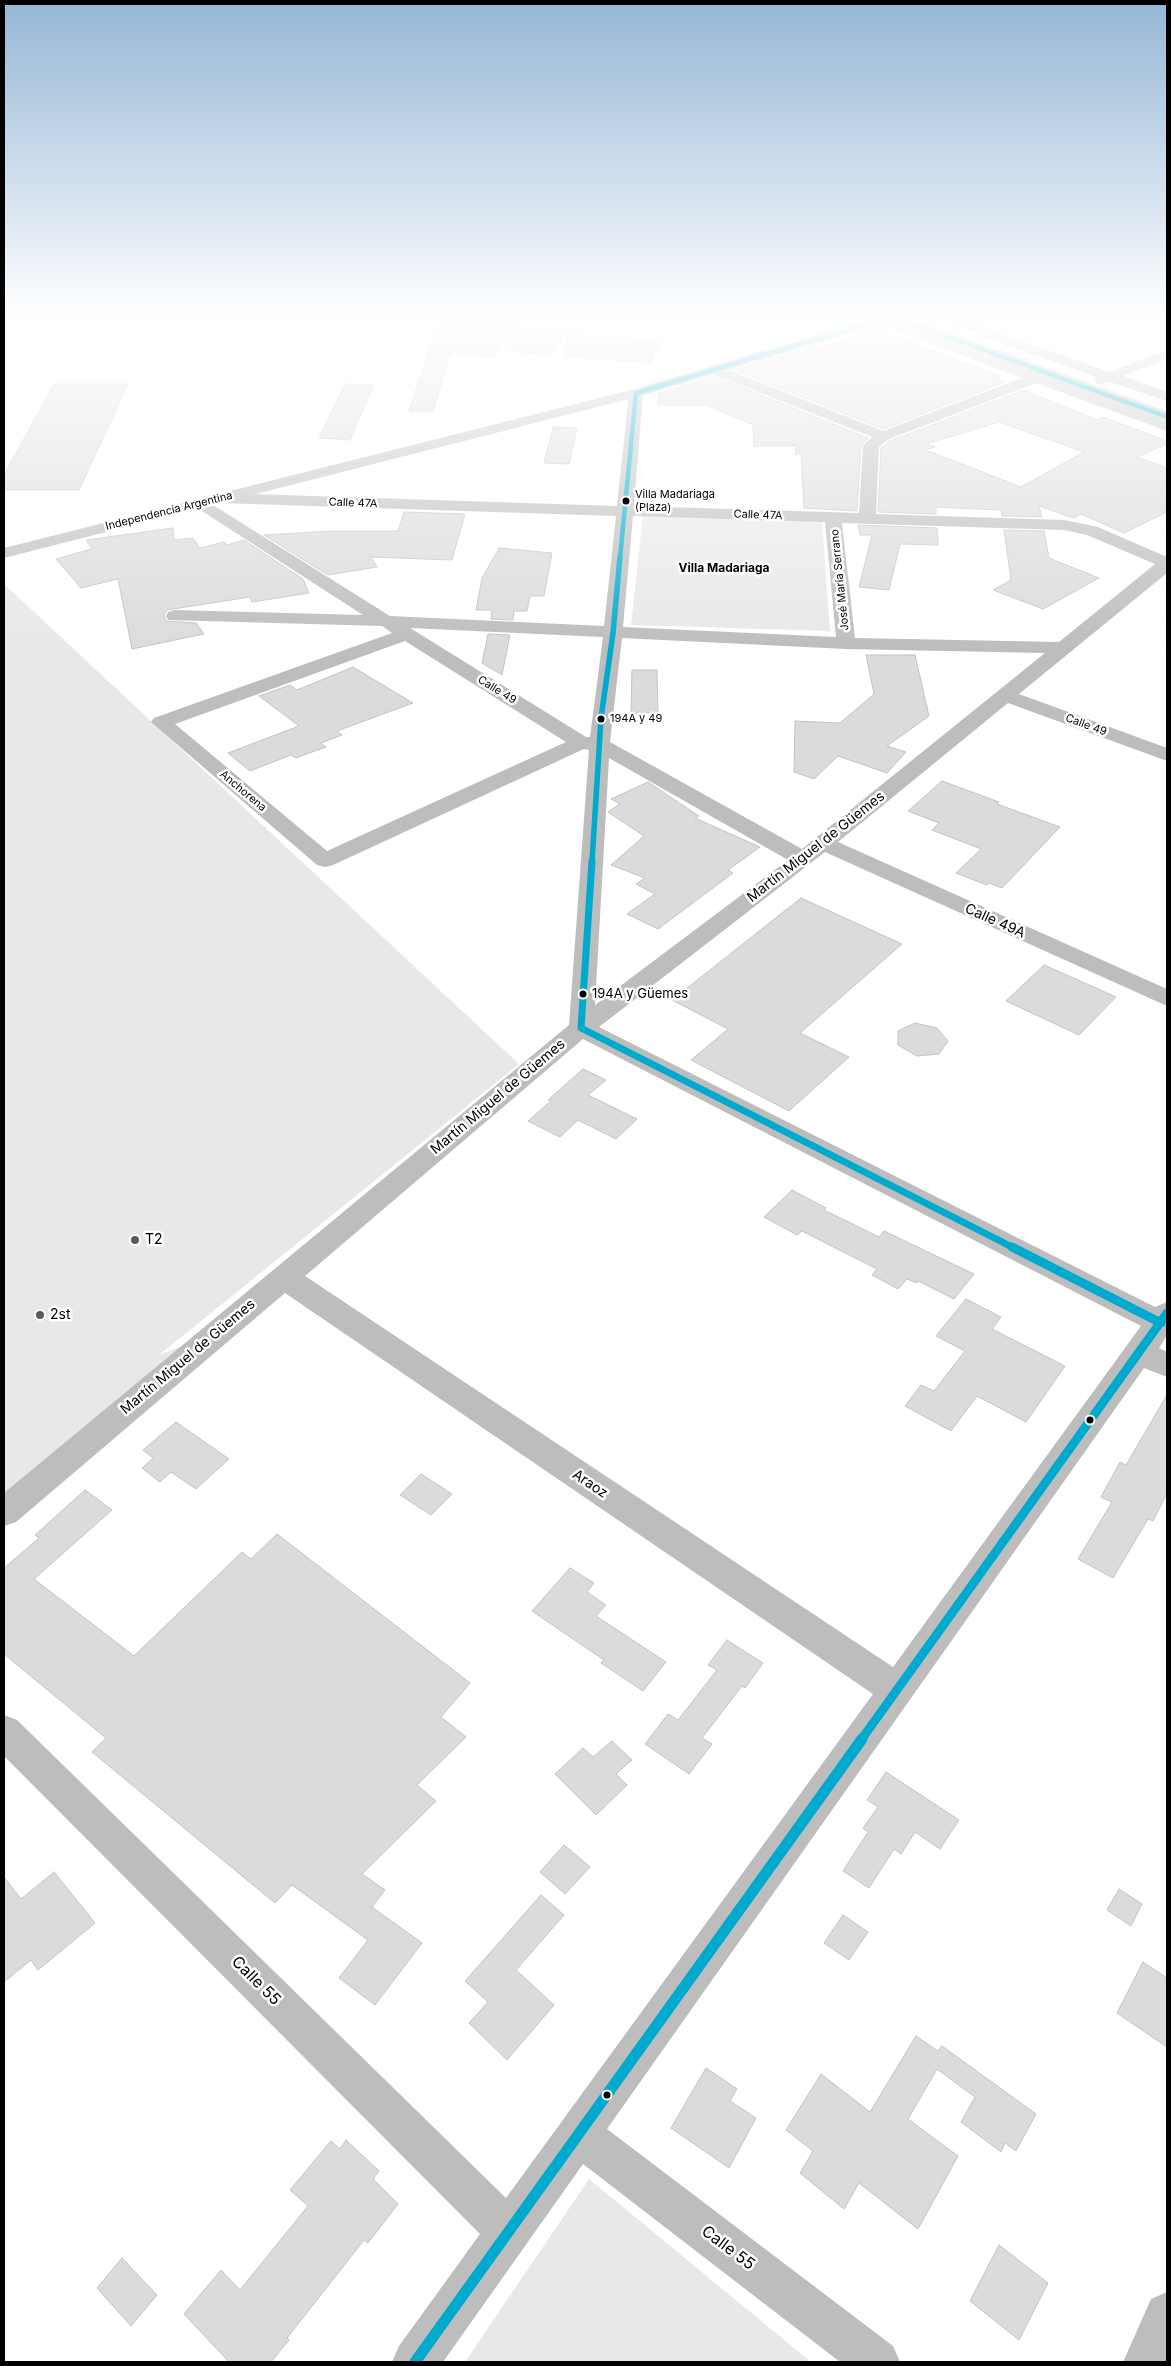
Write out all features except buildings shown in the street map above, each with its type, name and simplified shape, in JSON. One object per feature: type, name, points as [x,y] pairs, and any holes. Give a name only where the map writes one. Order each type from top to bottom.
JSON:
[{"type":"main road","name":"Independencia Argentina","points":[[4,553],[492,429]]},
{"type":"main road","points":[[415,2362],[897,1690],[1159,1338],[581,1028],[590,743],[613,633],[633,429]]},
{"type":"main road","points":[[867,429],[884,436]]},
{"type":"main road","points":[[867,518],[871,445],[884,436],[901,429]]},
{"type":"main road","name":"Calle 47A","points":[[221,498],[1064,525],[1092,531],[1167,564]]},
{"type":"main road","name":"Calle 49","points":[[199,504],[407,634],[590,743],[803,859]]},
{"type":"main road","name":"José María Serrano","points":[[834,517],[846,643]]},
{"type":"main road","name":"Martín Miguel de Güemes","points":[[4,1512],[581,1028],[803,859],[1064,648],[1157,584],[1167,564]]},
{"type":"main road","points":[[175,616],[386,621],[846,643],[1064,648]]},
{"type":"main road","name":"Anchorena","points":[[407,634],[161,722],[325,860],[590,743]]},
{"type":"main road","name":"Calle 49","points":[[1006,695],[1167,755]]},
{"type":"main road","name":"Calle 49A","points":[[822,843],[1167,998]]},
{"type":"main road","name":"Araoz","points":[[284,1277],[897,1690]]},
{"type":"main road","name":"Calle 55","points":[[4,1732],[509,2231]]},
{"type":"main road","name":"Calle 55","points":[[579,2134],[877,2362]]},
{"type":"main road","points":[[1146,2362],[1167,2315]]},
{"type":"shaded area","points":[[643,516],[822,521],[830,631],[631,625]]},
{"type":"shaded area","points":[[4,584],[519,1064],[159,1355],[193,1342],[4,1493]]},
{"type":"shaded area","points":[[589,2179],[811,2362],[465,2362]]},
{"type":"transit line","points":[[633,429],[613,633],[601,718],[581,1028],[1161,1323]]},
{"type":"transit line","points":[[415,2362],[1167,1313]]},
{"type":"place","name":"Villa Madariaga (Plaza)","points":[[626,501]]},
{"type":"place","name":"194A y 49","points":[[601,719]]},
{"type":"place","name":"194A y Güemes","points":[[583,994]]},
{"type":"place","name":"T2","points":[[135,1240]]},
{"type":"place","name":"2st","points":[[40,1315]]},
{"type":"district","name":"Villa Madariaga","points":[[724,568]]}]
